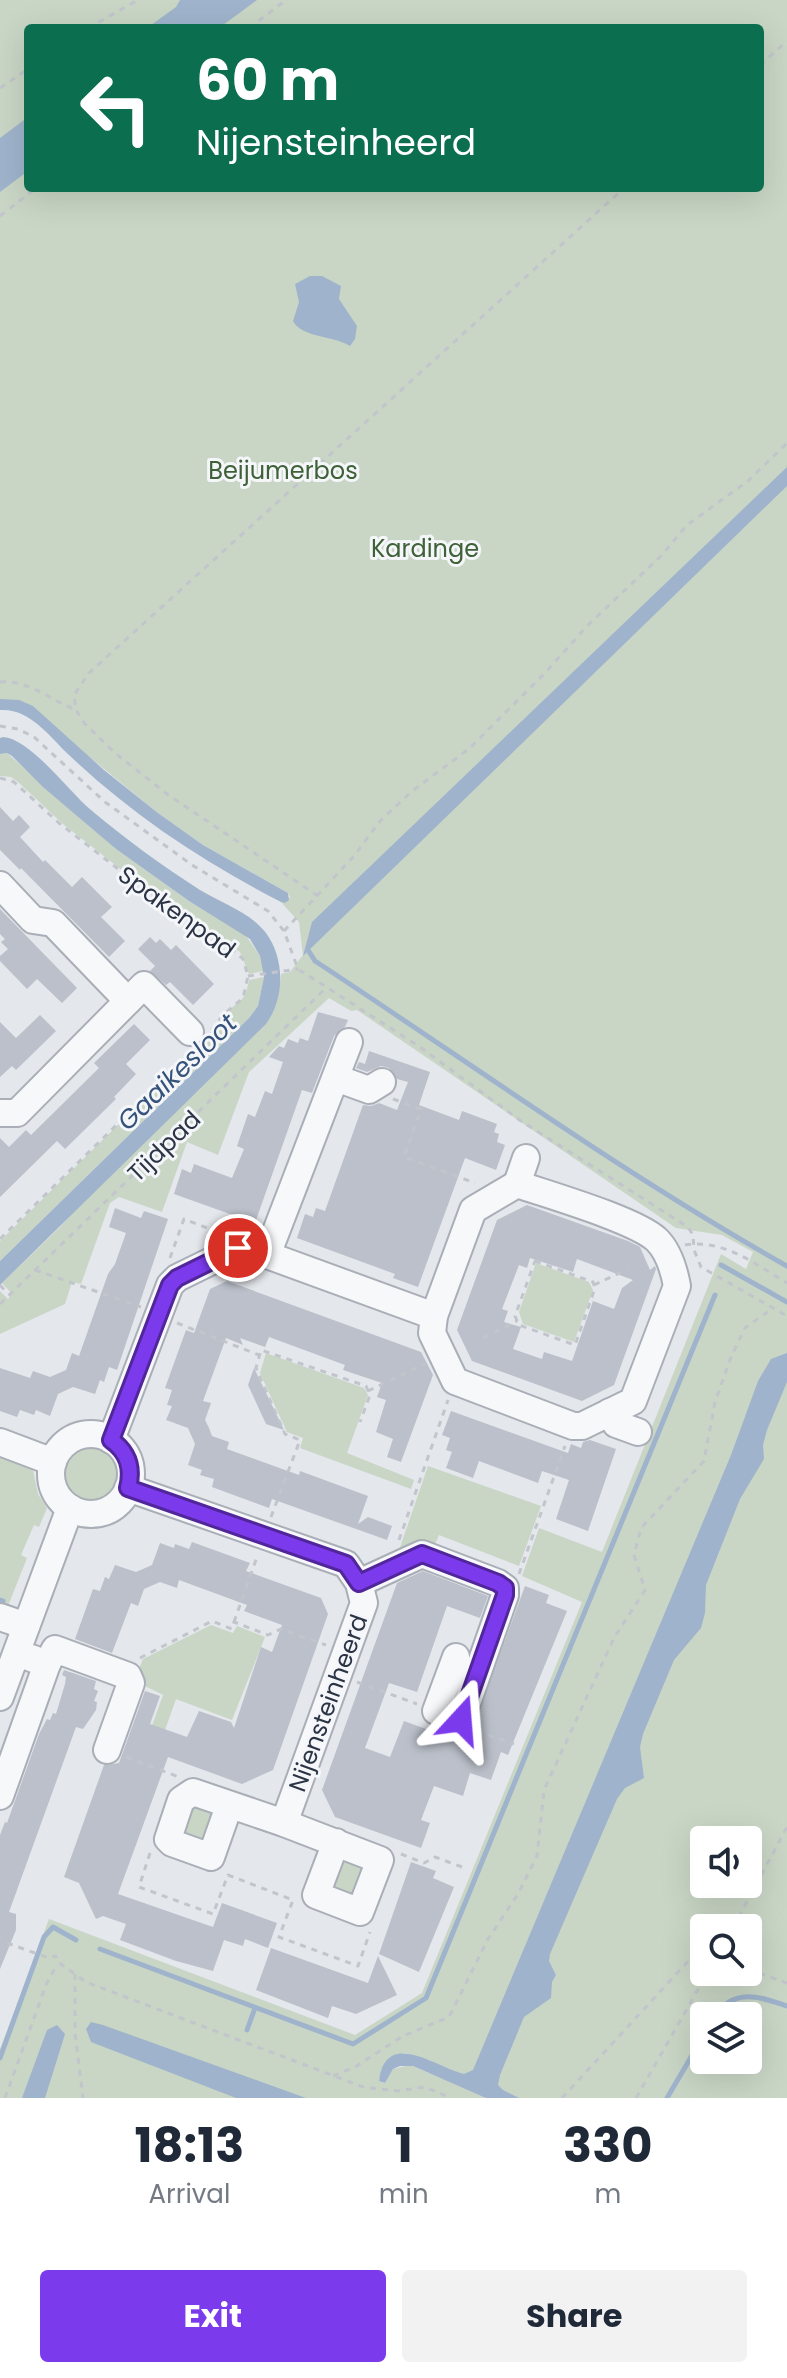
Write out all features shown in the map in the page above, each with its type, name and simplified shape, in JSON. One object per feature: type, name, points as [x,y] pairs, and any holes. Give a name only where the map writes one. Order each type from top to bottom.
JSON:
[{"type":"street","points":[[0,885],[33,920],[53,923],[128,1001]]},
{"type":"street","points":[[0,1113],[17,1113],[144,985],[194,1041]]},
{"type":"street","points":[[267,1255],[292,1183],[302,1166],[349,1042]]},
{"type":"street","points":[[336,1078],[376,1086]]},
{"type":"street","points":[[509,1188],[644,1229],[665,1251],[677,1286],[633,1401],[582,1426],[573,1426],[455,1381],[432,1333],[434,1316],[473,1210],[509,1188],[526,1158]]},
{"type":"street","points":[[111,1440],[170,1285],[177,1278],[238,1248],[267,1255],[434,1316]]},
{"type":"street","points":[[610,1412],[616,1424],[638,1432]]},
{"type":"street","points":[[95,1434],[111,1440],[125,1452],[129,1461],[128,1488],[117,1504],[109,1509],[89,1513],[70,1508],[58,1496],[52,1479],[53,1462],[62,1446],[77,1437],[95,1434]]},
{"type":"street","points":[[0,1442],[53,1462]]},
{"type":"street","name":"Nijensteinheerd","points":[[128,1488],[346,1564],[359,1583],[364,1603],[284,1823]]},
{"type":"street","points":[[0,1697],[70,1508]]},
{"type":"street","name":"Nijensteinheerd","points":[[359,1583],[422,1554],[505,1588]]},
{"type":"street","points":[[456,1657],[436,1711],[461,1720],[505,1588]]},
{"type":"street","points":[[0,1617],[26,1626]]},
{"type":"street","points":[[0,1796],[55,1649],[129,1678],[131,1683],[107,1750]]},
{"type":"street","points":[[16,1652],[47,1664]]},
{"type":"street","points":[[193,1792],[181,1800],[168,1839],[172,1843],[211,1857],[229,1806]]},
{"type":"street","name":"Nijensteinheerd","points":[[193,1792],[386,1862]]},
{"type":"street","points":[[336,1842],[316,1895],[360,1912],[386,1862]]},
{"type":"path","points":[[95,24],[138,0]]},
{"type":"path","points":[[254,24],[286,0]]},
{"type":"path","points":[[764,61],[787,41]]},
{"type":"path","points":[[0,88],[24,72]]},
{"type":"path","points":[[0,216],[31,192]]},
{"type":"path","points":[[318,896],[167,794],[115,753],[85,724],[76,710],[74,695],[89,673],[620,192]]},
{"type":"path","points":[[284,931],[354,856],[380,821],[411,792],[478,740],[587,626],[661,556],[687,525],[748,481],[787,443]]},
{"type":"path","points":[[0,682],[12,681],[30,686],[76,710]]},
{"type":"path","points":[[0,726],[18,729],[34,737],[105,802],[192,865],[268,911],[284,931],[298,969],[420,1047],[534,1129],[688,1227],[701,1267],[787,1316]]},
{"type":"path","name":"Spakenpad","points":[[0,778],[14,782],[59,823],[131,879],[225,943],[243,959],[248,976],[243,998],[194,1041],[0,1239]]},
{"type":"path","points":[[248,976],[298,969]]},
{"type":"path","name":"Tijdpad","points":[[0,1304],[327,987]]},
{"type":"path","points":[[376,1086],[421,1109],[404,1157],[509,1188]]},
{"type":"path","points":[[170,1285],[163,1278],[184,1219],[237,1239],[238,1248]]},
{"type":"path","points":[[665,1251],[694,1243],[729,1249],[787,1283]]},
{"type":"path","points":[[535,1261],[593,1282],[594,1285],[575,1345],[519,1325],[515,1316],[535,1261]]},
{"type":"path","points":[[594,1285],[628,1269]]},
{"type":"path","points":[[35,1270],[259,1355]]},
{"type":"path","points":[[0,1286],[9,1295]]},
{"type":"path","points":[[333,2076],[355,2067],[403,2036],[449,2017],[488,1939],[518,1894],[537,1856],[544,1790],[614,1638],[645,1590],[634,1555],[641,1528],[704,1461],[715,1402],[731,1357],[745,1328],[773,1308]]},
{"type":"path","points":[[483,1338],[517,1321]]},
{"type":"path","points":[[129,1678],[140,1656],[212,1621],[232,1629],[300,1440],[285,1434],[256,1368],[261,1350],[366,1386],[370,1395],[360,1422]]},
{"type":"path","points":[[368,1391],[443,1356]]},
{"type":"path","points":[[389,1568],[455,1381]]},
{"type":"path","points":[[505,1588],[514,1588],[573,1426]]},
{"type":"path","points":[[234,1622],[268,1635],[281,1629],[342,1664],[436,1711]]},
{"type":"path","points":[[461,1720],[468,1728],[514,1744]]},
{"type":"path","points":[[107,1750],[196,1783],[193,1792]]},
{"type":"path","points":[[740,1914],[787,1827]]},
{"type":"path","points":[[168,1839],[151,1850],[139,1887],[213,1914],[228,1875],[293,1900],[279,1937],[358,1966],[370,1931]]},
{"type":"path","points":[[386,1862],[398,1852],[424,1863],[435,1857],[462,1867]]},
{"type":"path","points":[[7,1943],[43,1956],[56,1956],[58,1962],[86,1982],[363,2087],[398,2091],[425,2087],[451,2098]]},
{"type":"path","points":[[562,2098],[690,1959]]},
{"type":"path","points":[[5,2098],[46,1985],[58,1962]]},
{"type":"path","points":[[75,1974],[75,2033],[83,2098]]},
{"type":"path","points":[[762,1974],[787,1983]]},
{"type":"path","points":[[636,2098],[700,1986]]},
{"type":"green space","name":"Kardinge","points":[[0,0],[787,0],[787,2098],[0,2098],[0,2049],[49,1919],[355,2035],[422,1993],[582,1602],[522,1576],[539,1528],[602,1552],[721,1254],[746,1269],[753,1252],[722,1235],[676,1228],[357,1010],[351,1011],[329,998],[249,1072],[218,1155],[187,1142],[162,1212],[119,1197],[110,1203],[81,1284],[72,1282],[65,1304],[0,1334],[0,1291],[8,1299],[12,1294],[2,1283],[60,1227],[280,985],[281,974],[290,972],[303,955],[299,922],[281,902],[285,903],[290,897],[288,893],[203,845],[92,759],[0,699]],"holes":[[[322,913],[336,923],[304,954]],[[405,2053],[447,2069],[443,2079],[410,2065],[393,2069],[385,2083],[379,2081],[384,2066]]]},
{"type":"green space","points":[[7,753],[116,849],[189,901],[244,933],[260,956],[263,971],[249,974],[240,952],[132,878],[63,824],[18,782],[11,777],[0,776],[0,754]]},
{"type":"green space","points":[[264,977],[258,1006],[249,1018],[0,1261],[0,1241],[198,1046],[242,999],[249,980]]},
{"type":"green space","points":[[536,1263],[589,1282],[593,1290],[574,1342],[523,1324],[519,1312]]},
{"type":"green space","points":[[266,1353],[364,1388],[368,1395],[347,1453],[414,1480],[411,1489],[300,1448],[303,1438],[287,1432],[260,1373]]},
{"type":"green space","points":[[92,1444],[113,1453],[122,1474],[113,1495],[92,1504],[71,1495],[62,1474],[71,1453]]},
{"type":"green space","points":[[0,1454],[32,1466],[38,1494],[47,1508],[39,1527],[34,1525],[21,1555],[27,1558],[6,1611],[0,1609]]},
{"type":"green space","points":[[428,1466],[541,1506],[519,1566],[439,1535],[432,1551],[397,1556]]},
{"type":"green space","points":[[211,1625],[233,1633],[237,1626],[265,1637],[232,1720],[176,1699],[153,1764],[140,1759],[163,1695],[145,1686],[137,1674],[143,1659]]},
{"type":"green space","points":[[191,1801],[221,1809],[208,1850],[174,1837]]},
{"type":"green space","points":[[339,1849],[367,1859],[359,1903],[324,1891]]},
{"type":"water","points":[[180,0],[257,0],[224,24],[153,24],[176,7]]},
{"type":"water","points":[[24,120],[24,174],[0,192],[0,138]]},
{"type":"water","points":[[310,276],[322,276],[341,286],[339,299],[357,326],[355,339],[350,346],[303,331],[293,321],[299,302],[295,284]]},
{"type":"water","points":[[787,467],[787,486],[303,956],[312,922]]},
{"type":"water","points":[[0,699],[19,700],[33,706],[104,770],[158,813],[203,845],[288,893],[289,900],[281,902],[253,887],[144,818],[93,777],[30,718],[0,710]]},
{"type":"water","points":[[0,738],[14,740],[37,756],[91,810],[144,852],[259,926],[277,955],[280,978],[277,1002],[266,1024],[0,1285],[0,1261],[249,1018],[258,1006],[264,977],[260,956],[250,939],[189,901],[116,849],[43,787],[12,756],[0,754]]},
{"type":"water","points":[[787,1353],[787,1382],[767,1430],[763,1445],[764,1459],[740,1499],[706,1585],[701,1628],[674,1660],[643,1734],[640,1747],[644,1778],[625,1788],[617,1799],[550,1954],[549,1961],[556,1975],[552,1982],[551,1998],[524,2017],[500,2075],[498,2085],[519,2098],[486,2098],[413,2066],[393,2069],[385,2083],[379,2081],[383,2065],[391,2057],[401,2054],[426,2059],[464,2074],[473,2070],[731,1455],[758,1381],[771,1359]]},
{"type":"water","points":[[91,2022],[306,2098],[236,2098],[91,2042],[86,2029]]},
{"type":"water","points":[[57,2025],[65,2034],[45,2098],[22,2098],[47,2030]]},
{"type":"building","points":[[0,807],[13,821],[19,815],[30,827],[20,837],[43,862],[45,860],[72,887],[82,877],[112,907],[101,917],[125,941],[109,957],[0,850]]},
{"type":"building","points":[[0,909],[77,988],[62,1003],[37,979],[27,989],[0,961],[0,956],[8,949],[1,942],[5,939],[0,934]]},
{"type":"building","points":[[150,937],[156,943],[160,939],[171,950],[176,945],[214,984],[193,1005],[170,982],[166,985],[150,971],[155,966],[138,949]]},
{"type":"building","points":[[318,1012],[348,1020],[334,1036],[312,1093],[302,1090],[255,1223],[174,1194],[182,1169],[191,1173],[194,1164],[232,1178],[244,1149],[237,1146],[248,1114],[255,1117],[265,1091],[272,1094],[283,1062],[269,1057],[279,1046],[284,1048],[288,1039],[298,1043],[300,1038],[308,1041]]},
{"type":"building","points":[[40,1015],[56,1031],[16,1070],[12,1066],[0,1077],[0,1022],[16,1038]]},
{"type":"building","points":[[134,1024],[150,1040],[126,1064],[136,1074],[114,1097],[116,1099],[65,1149],[57,1141],[0,1197],[0,1138],[9,1147],[26,1130],[31,1135],[99,1068],[94,1063]]},
{"type":"building","points":[[369,1051],[430,1072],[419,1105],[459,1120],[462,1111],[497,1124],[494,1132],[499,1134],[497,1142],[505,1145],[496,1170],[465,1158],[418,1287],[393,1278],[395,1274],[297,1238],[305,1214],[313,1217],[316,1208],[325,1211],[363,1105],[379,1103],[397,1110],[408,1082],[397,1079],[389,1068],[381,1066],[367,1072],[356,1068],[359,1062],[365,1064]]},
{"type":"building","points":[[527,1205],[628,1241],[640,1247],[650,1270],[655,1266],[614,1385],[582,1401],[472,1361],[457,1330],[497,1220]],"holes":[[[530,1258],[573,1272],[577,1259],[633,1280],[622,1288],[614,1309],[593,1301],[572,1361],[544,1352],[542,1359],[513,1349],[521,1327],[504,1322],[508,1311],[502,1309],[519,1265],[527,1268]]]},
{"type":"building","points":[[115,1208],[141,1218],[144,1211],[168,1219],[117,1370],[109,1367],[104,1382],[100,1380],[95,1394],[73,1387],[58,1394],[50,1416],[36,1410],[34,1415],[20,1410],[17,1417],[0,1411],[0,1368],[30,1378],[33,1371],[50,1377],[66,1370],[72,1353],[79,1356],[126,1233],[109,1227]]},
{"type":"building","points":[[227,1281],[421,1352],[433,1375],[401,1462],[387,1457],[393,1439],[376,1432],[386,1400],[377,1397],[382,1383],[343,1370],[345,1365],[269,1337],[265,1347],[240,1338],[243,1345],[226,1338],[203,1401],[211,1403],[205,1420],[212,1436],[229,1442],[227,1449],[368,1496],[358,1524],[368,1517],[392,1526],[387,1540],[272,1499],[269,1508],[212,1487],[214,1479],[200,1475],[202,1470],[188,1465],[195,1444],[188,1428],[166,1420],[172,1406],[167,1405],[172,1390],[165,1388],[186,1330],[194,1333],[210,1289]]},
{"type":"building","points":[[254,1368],[284,1430],[266,1424],[248,1385]]},
{"type":"building","points":[[451,1411],[568,1453],[571,1444],[581,1448],[583,1442],[590,1440],[616,1449],[588,1531],[556,1519],[569,1480],[542,1471],[538,1483],[479,1461],[473,1478],[446,1468],[452,1452],[446,1450],[450,1438],[442,1435]]},
{"type":"building","points":[[192,1542],[250,1563],[246,1571],[321,1598],[328,1614],[273,1770],[242,1784],[168,1757],[118,1894],[213,1927],[222,1903],[277,1923],[268,1948],[245,1939],[243,1946],[224,1940],[213,1971],[120,1940],[126,1924],[103,1916],[96,1919],[79,1883],[64,1877],[104,1765],[119,1763],[145,1691],[160,1696],[150,1724],[187,1737],[199,1711],[231,1722],[234,1728],[261,1647],[272,1652],[282,1625],[244,1611],[247,1605],[179,1580],[177,1588],[160,1582],[144,1589],[138,1606],[131,1603],[112,1653],[75,1639],[93,1589],[100,1591],[105,1577],[109,1579],[115,1565],[136,1572],[152,1565],[160,1543],[189,1549]]},
{"type":"building","points":[[423,1571],[488,1596],[480,1618],[447,1606],[417,1692],[389,1683],[365,1748],[390,1757],[404,1721],[467,1744],[525,1586],[549,1595],[546,1603],[567,1611],[508,1755],[501,1752],[491,1780],[470,1773],[463,1796],[434,1786],[421,1820],[430,1823],[421,1848],[335,1817],[322,1790],[397,1583]]},
{"type":"building","points":[[64,1670],[96,1681],[96,1710],[83,1729],[76,1727],[9,1912],[16,1914],[16,1930],[0,1969],[0,1835],[39,1734],[47,1719],[56,1714],[65,1684]]},
{"type":"building","points":[[411,1862],[436,1871],[433,1878],[454,1887],[419,1972],[379,1954]]},
{"type":"building","points":[[271,1948],[368,1983],[378,1956],[397,1995],[356,2014],[332,2006],[328,2018],[256,1990]]},
{"type":"waterway","points":[[308,950],[315,961],[548,1118],[666,1194],[787,1266]]},
{"type":"waterway","points":[[721,1265],[787,1302]]},
{"type":"waterway","points":[[100,1949],[353,2044],[426,1998],[715,1295]]},
{"type":"waterway","points":[[0,2058],[44,1937],[53,1927],[76,1940]]},
{"type":"waterway","points":[[730,2002],[748,1997],[787,2006]]},
{"type":"waterway","points":[[247,2030],[255,2008]]},
{"type":"waterway","points":[[667,2098],[690,2059]]},
{"type":"route","points":[[238,1248],[177,1278],[170,1285],[111,1440],[125,1452],[129,1461],[128,1488],[346,1564],[359,1583],[422,1554],[498,1583],[505,1588],[505,1595],[461,1720]]},
{"type":"park label","name":"Beijumerbos","points":[[283,470]]},
{"type":"water label","name":"Gaaikesloot","points":[[177,1072]]}]
